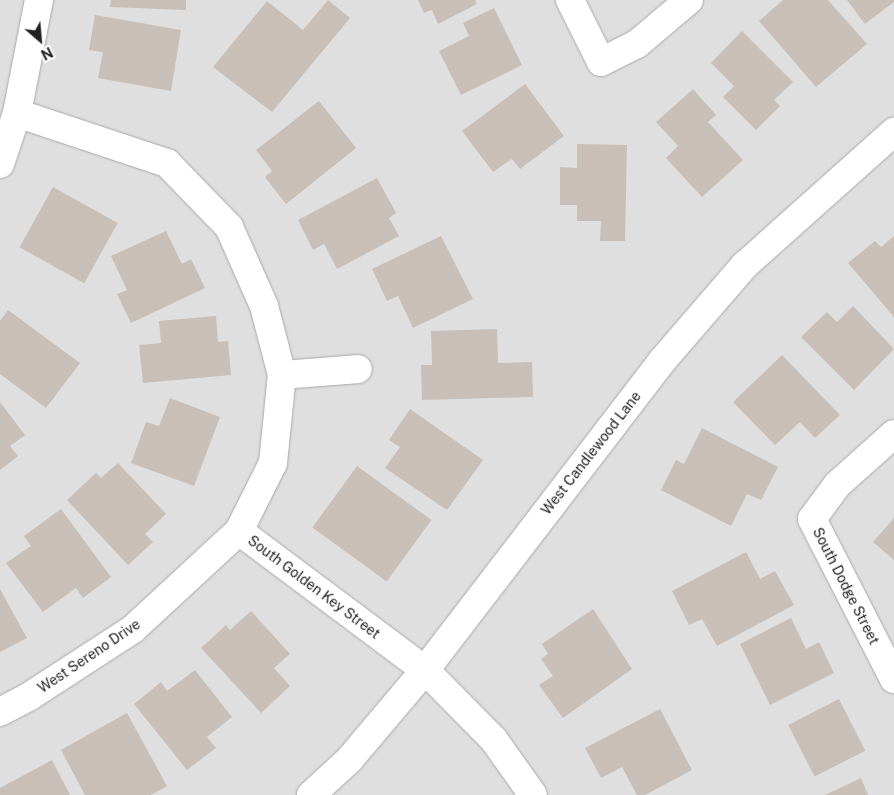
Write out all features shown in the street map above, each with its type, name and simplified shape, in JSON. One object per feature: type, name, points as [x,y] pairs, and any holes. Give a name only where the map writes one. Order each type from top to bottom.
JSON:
[{"type":"street","points":[[0,164],[17,113],[40,0]]},
{"type":"street","points":[[570,0],[601,62],[637,44],[689,0]]},
{"type":"street","name":"South Golden Key Street","points":[[17,113],[167,163],[229,228],[264,306],[282,375],[273,463],[239,531],[425,670],[494,740],[533,795]]},
{"type":"street","name":"West Candlewood Lane","points":[[311,795],[349,760],[425,670],[662,361],[745,265],[894,132]]},
{"type":"street","points":[[282,375],[358,369]]},
{"type":"street","name":"South Dodge Street","points":[[894,434],[837,484],[812,520],[894,679]]},
{"type":"street","name":"West Sereno Drive","points":[[0,712],[30,696],[134,629],[239,531]]},
{"type":"shaded area","points":[[0,0],[894,0],[894,795],[0,795]]},
{"type":"building","points":[[111,0],[186,0],[186,10],[110,7]]},
{"type":"building","points":[[328,0],[350,18],[272,112],[213,67],[267,1],[303,30]]},
{"type":"building","points":[[418,0],[475,0],[477,4],[438,24],[432,10],[424,13]]},
{"type":"building","points":[[783,0],[828,0],[867,44],[816,87],[759,21]]},
{"type":"building","points":[[847,0],[894,0],[894,2],[865,24]]},
{"type":"building","points":[[494,8],[522,65],[461,95],[439,51],[469,36],[463,23]]},
{"type":"building","points":[[95,15],[181,30],[171,91],[98,78],[103,52],[89,50]]},
{"type":"building","points":[[742,31],[793,82],[774,100],[780,106],[756,130],[723,97],[734,86],[711,63]]},
{"type":"building","points":[[525,84],[564,136],[520,169],[512,159],[493,172],[462,131]]},
{"type":"building","points":[[693,89],[716,115],[708,122],[743,160],[702,197],[666,158],[678,146],[656,122]]},
{"type":"building","points":[[319,101],[356,148],[286,204],[265,177],[272,171],[256,150]]},
{"type":"building","points":[[577,144],[627,145],[625,241],[600,241],[601,221],[577,221],[577,205],[560,205],[560,167],[577,168]]},
{"type":"building","points":[[377,178],[396,213],[389,218],[399,236],[337,269],[324,244],[313,250],[298,220]]},
{"type":"building","points":[[53,187],[118,223],[84,283],[20,247]]},
{"type":"building","points":[[166,231],[182,264],[191,259],[205,288],[131,323],[117,294],[127,290],[111,256]]},
{"type":"building","points":[[441,236],[473,299],[413,328],[398,296],[387,301],[372,269]]},
{"type":"building","points":[[894,236],[894,317],[848,263],[875,241],[881,247]]},
{"type":"building","points":[[853,306],[894,349],[854,390],[801,337],[827,312],[837,322]]},
{"type":"building","points":[[8,310],[80,363],[46,408],[0,374],[0,321]]},
{"type":"building","points":[[216,316],[218,342],[228,341],[231,375],[143,383],[139,345],[161,343],[159,321]]},
{"type":"building","points":[[497,329],[498,363],[532,362],[533,397],[422,400],[421,365],[432,365],[431,331]]},
{"type":"building","points":[[782,355],[840,415],[815,438],[800,422],[775,445],[733,402]]},
{"type":"building","points":[[170,398],[220,417],[194,486],[131,463],[146,422],[159,426]]},
{"type":"building","points":[[0,402],[25,435],[10,446],[18,456],[0,470]]},
{"type":"building","points":[[410,409],[483,460],[447,510],[385,468],[400,447],[389,440]]},
{"type":"building","points":[[702,428],[778,467],[761,500],[747,494],[731,526],[661,490],[676,460],[684,464]]},
{"type":"building","points":[[118,463],[166,514],[145,534],[153,542],[128,565],[67,500],[96,473],[101,478]]},
{"type":"building","points":[[357,466],[431,520],[387,582],[312,527]]},
{"type":"building","points":[[61,509],[111,577],[83,598],[76,588],[43,612],[6,563],[31,546],[24,536]]},
{"type":"building","points":[[894,518],[894,560],[873,542]]},
{"type":"building","points":[[746,552],[760,579],[775,571],[794,605],[717,646],[702,619],[689,625],[672,591]]},
{"type":"building","points":[[0,589],[27,638],[0,652]]},
{"type":"building","points":[[593,609],[632,669],[563,718],[539,685],[553,676],[541,659],[548,654],[542,644]]},
{"type":"building","points":[[251,611],[290,654],[274,668],[290,686],[261,713],[201,648],[226,625],[230,630]]},
{"type":"building","points":[[791,618],[806,649],[819,642],[834,673],[770,705],[740,644]]},
{"type":"building","points":[[195,670],[232,717],[207,737],[216,748],[187,770],[134,704],[161,682],[167,691]]},
{"type":"building","points":[[839,699],[865,751],[815,777],[788,725]]},
{"type":"building","points":[[660,709],[692,770],[645,795],[637,795],[622,767],[601,778],[585,748]]},
{"type":"building","points":[[127,713],[167,786],[151,795],[85,795],[61,750]]},
{"type":"building","points":[[52,760],[70,795],[0,795],[0,788]]},
{"type":"building","points":[[861,778],[868,795],[825,795]]}]
